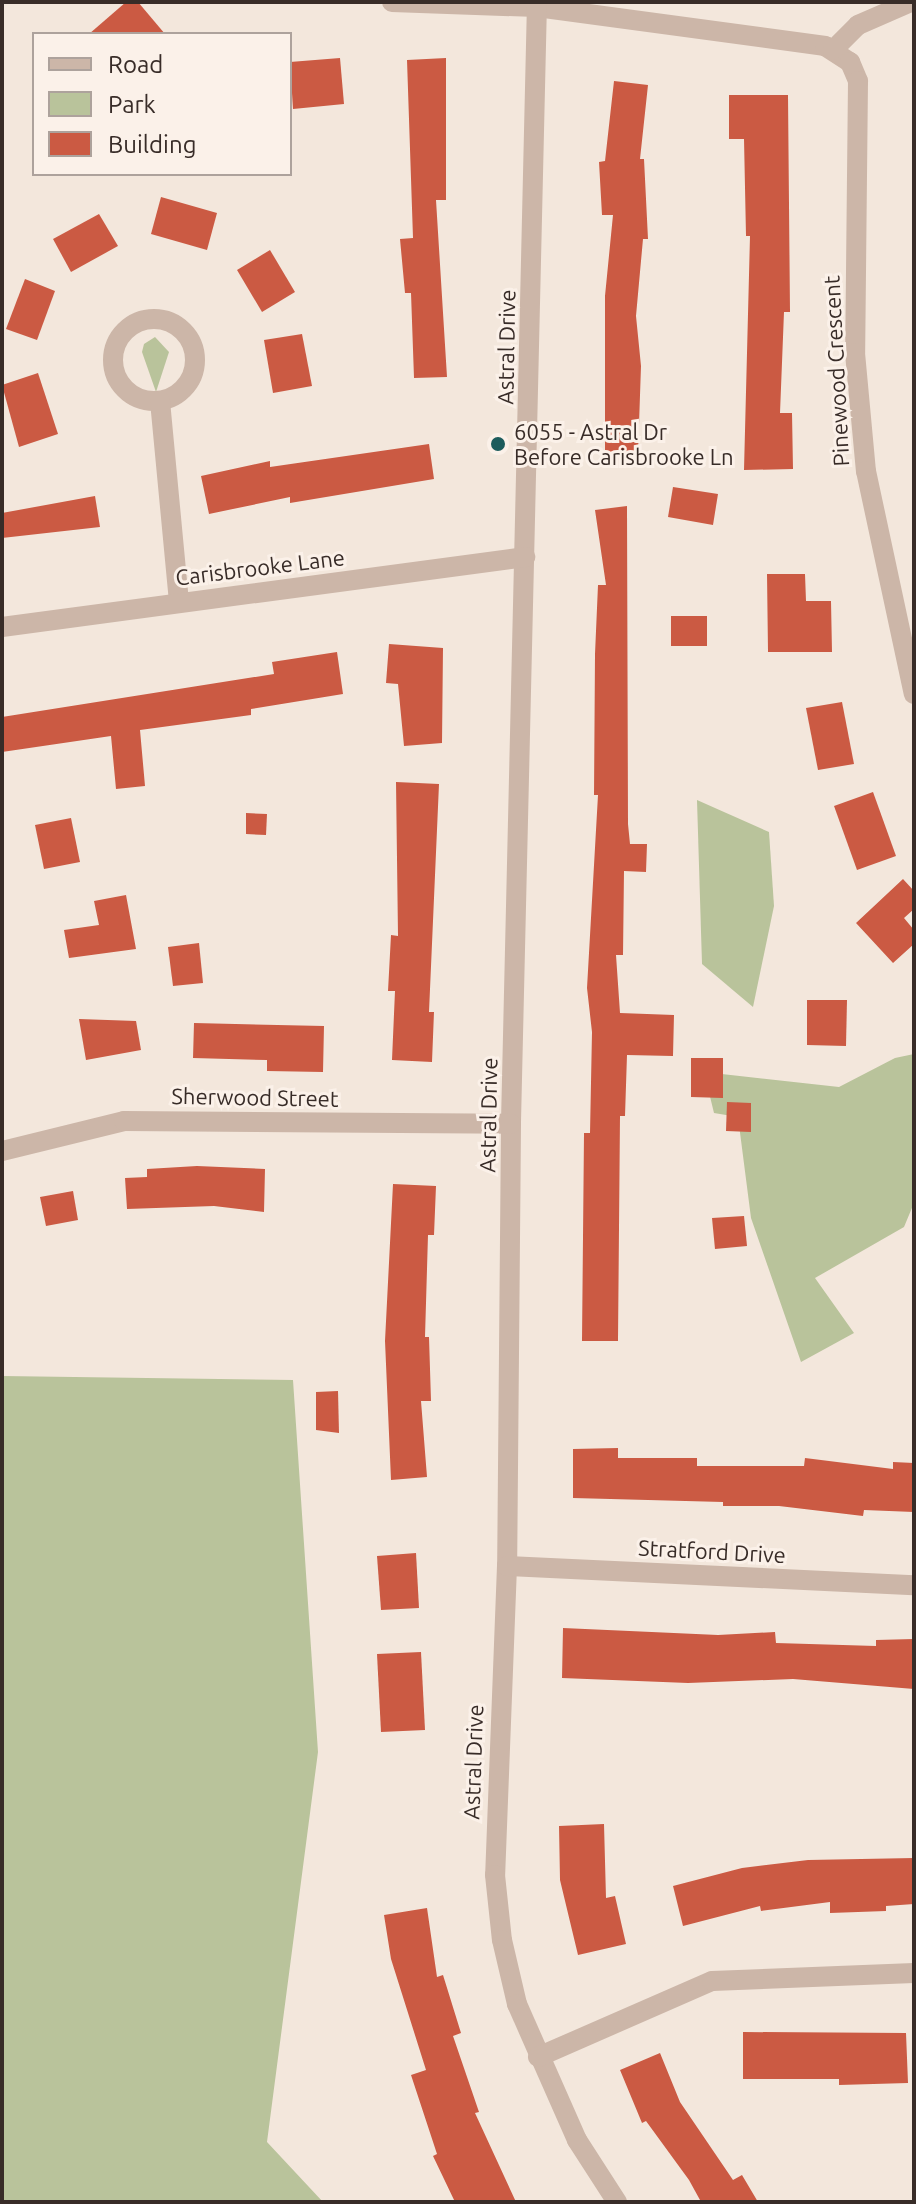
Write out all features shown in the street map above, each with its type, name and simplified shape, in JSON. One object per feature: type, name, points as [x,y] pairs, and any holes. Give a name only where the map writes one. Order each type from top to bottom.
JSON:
[{"type":"street","points":[[392,2],[537,4],[833,50],[858,25],[911,2]]},
{"type":"street","name":"Astral Drive","points":[[537,4],[511,1124],[507,1566],[495,1875],[502,1940],[517,2004],[577,2140],[617,2202]]},
{"type":"street","name":"Pinewood Crescent","points":[[833,50],[850,62],[858,81],[855,353],[863,442],[914,694]]},
{"type":"street","points":[[151,320],[181,330],[195,354],[187,385],[160,401],[140,399],[126,390],[114,365],[123,334],[151,320]]},
{"type":"street","points":[[160,401],[179,601]]},
{"type":"street","name":"Carisbrooke Lane","points":[[2,627],[525,557]]},
{"type":"street","name":"Sherwood Street","points":[[2,1151],[124,1121],[511,1124]]},
{"type":"street","name":"Stratford Drive","points":[[507,1566],[914,1585]]},
{"type":"street","points":[[538,2057],[712,1981],[914,1973]]},
{"type":"green space","points":[[155,337],[169,352],[156,392],[142,352],[144,344]]},
{"type":"green space","points":[[697,800],[769,832],[774,906],[753,1007],[702,964]]},
{"type":"green space","points":[[914,1054],[914,1203],[904,1227],[815,1278],[854,1333],[801,1362],[751,1218],[738,1117],[714,1113],[704,1072],[839,1087],[895,1058]]},
{"type":"green space","points":[[2,1376],[293,1380],[318,1752],[267,2142],[323,2202],[2,2202]]},
{"type":"building","points":[[126,2],[138,2],[163,32],[91,32]]},
{"type":"building","points":[[340,58],[344,104],[293,109],[292,62]]},
{"type":"building","points":[[446,58],[446,200],[436,200],[447,377],[414,378],[411,293],[405,293],[400,239],[413,238],[407,60]]},
{"type":"building","points":[[614,81],[648,85],[640,159],[644,159],[648,239],[643,239],[636,316],[641,366],[638,454],[605,453],[605,296],[613,215],[602,215],[599,162],[605,161]]},
{"type":"building","points":[[729,95],[788,95],[790,312],[784,312],[780,413],[792,413],[793,469],[744,470],[750,236],[746,236],[744,139],[729,139]]},
{"type":"building","points":[[161,197],[217,213],[207,250],[151,234]]},
{"type":"building","points":[[99,214],[118,246],[71,272],[53,239]]},
{"type":"building","points":[[270,250],[295,292],[262,312],[237,270]]},
{"type":"building","points":[[25,279],[55,291],[37,340],[6,329]]},
{"type":"building","points":[[302,334],[312,386],[273,393],[264,340]]},
{"type":"building","points":[[38,373],[58,434],[19,447],[2,385]]},
{"type":"building","points":[[429,444],[434,479],[290,503],[290,497],[209,514],[201,476],[270,461],[270,467]]},
{"type":"building","points":[[673,487],[718,494],[713,525],[668,517]]},
{"type":"building","points":[[95,496],[100,527],[2,538],[2,513]]},
{"type":"building","points":[[627,506],[628,824],[630,844],[647,844],[646,872],[624,871],[623,955],[616,955],[620,1013],[674,1015],[673,1056],[627,1055],[625,1116],[620,1116],[618,1341],[582,1341],[584,1133],[590,1133],[592,1032],[587,988],[598,795],[594,795],[595,654],[598,585],[606,585],[595,510]]},
{"type":"building","points":[[767,574],[805,574],[806,601],[831,601],[832,652],[768,652]]},
{"type":"building","points":[[671,616],[707,616],[707,646],[671,646]]},
{"type":"building","points":[[389,644],[443,648],[442,743],[404,746],[398,684],[386,683]]},
{"type":"building","points":[[337,652],[343,694],[251,709],[251,715],[140,730],[145,786],[116,789],[111,736],[2,752],[2,717],[274,674],[272,662]]},
{"type":"building","points":[[842,702],[854,764],[818,770],[806,708]]},
{"type":"building","points":[[396,782],[439,784],[429,1012],[434,1012],[432,1062],[392,1060],[395,991],[388,991],[391,935],[398,936]]},
{"type":"building","points":[[873,792],[896,856],[857,870],[834,806]]},
{"type":"building","points":[[246,813],[267,814],[266,835],[246,834]]},
{"type":"building","points":[[71,818],[80,862],[44,869],[35,825]]},
{"type":"building","points":[[903,879],[914,891],[914,909],[904,918],[914,930],[914,944],[893,963],[856,923]]},
{"type":"building","points":[[126,895],[136,949],[69,958],[64,930],[99,925],[94,901]]},
{"type":"building","points":[[199,943],[203,983],[173,986],[168,947]]},
{"type":"building","points":[[807,1000],[847,1000],[846,1046],[807,1045]]},
{"type":"building","points":[[79,1019],[136,1021],[141,1050],[86,1060]]},
{"type":"building","points":[[194,1023],[324,1026],[323,1072],[267,1071],[267,1060],[193,1058]]},
{"type":"building","points":[[691,1058],[723,1058],[723,1098],[691,1097]]},
{"type":"building","points":[[727,1102],[751,1103],[751,1132],[726,1131]]},
{"type":"building","points":[[197,1166],[265,1169],[264,1212],[214,1206],[127,1209],[125,1178],[147,1177],[147,1169]]},
{"type":"building","points":[[393,1184],[436,1186],[434,1235],[428,1235],[425,1337],[429,1337],[431,1401],[421,1401],[427,1477],[391,1480],[385,1341]]},
{"type":"building","points":[[73,1191],[78,1220],[46,1226],[40,1197]]},
{"type":"building","points":[[744,1216],[747,1246],[715,1249],[712,1218]]},
{"type":"building","points":[[338,1391],[339,1433],[316,1430],[316,1392]]},
{"type":"building","points":[[618,1448],[618,1458],[697,1458],[697,1466],[804,1466],[805,1458],[893,1469],[893,1462],[914,1463],[914,1512],[864,1510],[863,1516],[779,1506],[723,1506],[723,1502],[573,1498],[573,1449]]},
{"type":"building","points":[[416,1553],[419,1608],[381,1610],[377,1556]]},
{"type":"building","points":[[563,1628],[718,1635],[775,1632],[776,1643],[876,1646],[876,1640],[914,1639],[914,1689],[793,1679],[688,1683],[562,1678]]},
{"type":"building","points":[[421,1652],[425,1730],[381,1732],[377,1654]]},
{"type":"building","points":[[604,1824],[606,1898],[615,1896],[626,1944],[578,1955],[560,1880],[559,1826]]},
{"type":"building","points":[[914,1858],[914,1904],[886,1906],[886,1911],[830,1913],[830,1902],[761,1911],[760,1906],[683,1926],[673,1886],[742,1868],[808,1860]]},
{"type":"building","points":[[427,1908],[437,1977],[443,1975],[461,2033],[453,2036],[479,2112],[475,2113],[516,2202],[455,2202],[433,2156],[437,2154],[411,2075],[426,2070],[391,1959],[384,1915]]},
{"type":"building","points":[[743,2032],[906,2033],[908,2083],[839,2085],[839,2079],[743,2079]]},
{"type":"building","points":[[660,2053],[680,2102],[733,2180],[742,2175],[758,2202],[696,2202],[700,2200],[689,2180],[646,2121],[642,2123],[620,2070]]},
{"type":"place","name":"6055 - Astral Dr Before Carisbrooke Ln","points":[[498,444]]}]
